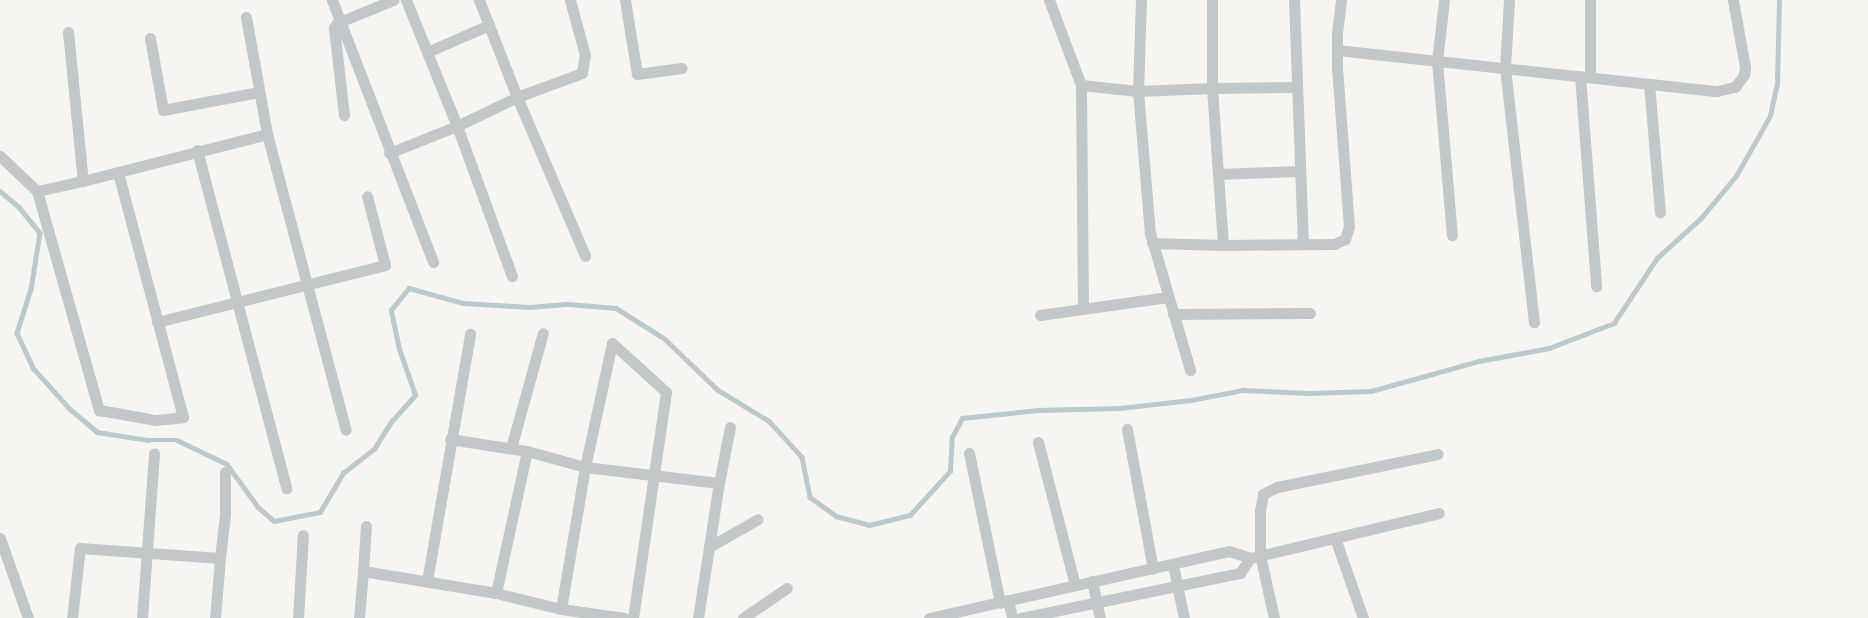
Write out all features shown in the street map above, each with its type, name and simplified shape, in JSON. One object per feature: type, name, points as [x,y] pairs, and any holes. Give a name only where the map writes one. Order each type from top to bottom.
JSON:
[{"type":"street","points":[[332,0],[389,153],[433,262]]},
{"type":"street","points":[[344,115],[334,28],[340,20],[393,0]]},
{"type":"street","points":[[406,0],[457,126],[512,276]]},
{"type":"street","points":[[479,0],[517,97],[585,256]]},
{"type":"street","points":[[389,153],[457,126],[517,97],[582,73],[585,55],[570,0]]},
{"type":"street","points":[[625,0],[637,74],[682,68]]},
{"type":"street","points":[[1049,0],[1081,85],[1083,309]]},
{"type":"street","points":[[1141,0],[1138,91],[1152,243],[1190,370]]},
{"type":"street","points":[[1212,0],[1212,88],[1223,245]]},
{"type":"street","points":[[1294,0],[1303,244]]},
{"type":"street","points":[[1152,243],[1223,245],[1339,243],[1348,233],[1337,50],[1341,0]]},
{"type":"street","points":[[1444,0],[1437,61],[1452,235]]},
{"type":"street","points":[[1509,0],[1506,68],[1534,322]]},
{"type":"street","points":[[1590,0],[1585,77],[1596,286]]},
{"type":"street","points":[[1337,50],[1717,92],[1735,87],[1740,81],[1745,67],[1734,0]]},
{"type":"street","points":[[246,17],[267,134],[346,430]]},
{"type":"street","points":[[427,52],[489,25]]},
{"type":"street","points":[[68,32],[83,181]]},
{"type":"street","points":[[150,38],[163,110],[259,92]]},
{"type":"street","points":[[1650,84],[1660,213]]},
{"type":"street","points":[[1081,85],[1138,91],[1297,87]]},
{"type":"street","points":[[37,191],[267,134]]},
{"type":"street","points":[[197,150],[239,302],[286,488]]},
{"type":"street","points":[[0,156],[37,191],[99,410],[156,420],[183,417],[118,172]]},
{"type":"street","points":[[1218,174],[1300,171]]},
{"type":"street","points":[[157,322],[385,264],[367,196]]},
{"type":"street","points":[[1040,315],[1168,296]]},
{"type":"street","points":[[1173,314],[1310,313]]},
{"type":"street","points":[[427,580],[450,439],[470,334]]},
{"type":"street","points":[[511,448],[543,334]]},
{"type":"street","points":[[561,609],[585,467],[612,343],[666,392],[633,618]]},
{"type":"street","points":[[698,618],[719,483],[730,427]]},
{"type":"street","points":[[1127,429],[1153,569]]},
{"type":"street","points":[[450,439],[526,450],[585,467],[719,483]]},
{"type":"street","points":[[1038,442],[1076,585]]},
{"type":"street","points":[[496,593],[526,450]]},
{"type":"street","points":[[142,618],[154,453]]},
{"type":"street","points":[[969,453],[1004,602],[1012,618]]},
{"type":"street","points":[[1282,618],[1273,613],[1255,556],[1263,494],[1269,491],[1438,454]]},
{"type":"street","points":[[215,618],[225,514],[224,472]]},
{"type":"street","points":[[929,618],[1229,551],[1255,556],[1439,513]]},
{"type":"street","points":[[709,547],[758,519]]},
{"type":"street","points":[[359,618],[366,526]]},
{"type":"street","points":[[298,618],[303,535]]},
{"type":"street","points":[[0,538],[28,618]]},
{"type":"street","points":[[1335,538],[1363,618]]},
{"type":"street","points":[[72,618],[80,548],[220,558]]},
{"type":"street","points":[[1021,618],[1240,573],[1255,556]]},
{"type":"street","points":[[1173,565],[1184,618]]},
{"type":"street","points":[[363,571],[427,580],[496,593],[561,609],[624,618]]},
{"type":"street","points":[[1092,581],[1100,618]]},
{"type":"street","points":[[743,618],[787,588]]},
{"type":"waterway","points":[[0,191],[19,207],[40,233],[31,289],[17,333],[34,369],[70,409],[97,432],[148,440],[177,440],[227,464],[258,507],[274,521],[320,512],[343,473],[374,449],[391,422],[415,395],[399,349],[391,310],[409,288],[463,303],[530,307],[568,304],[616,308],[665,339],[718,390],[769,421],[802,457],[810,497],[836,516],[869,525],[910,515],[950,471],[952,437],[962,418],[1038,410],[1120,408],[1191,400],[1243,390],[1308,393],[1371,391],[1479,361],[1549,348],[1614,323],[1657,258],[1701,218],[1736,176],[1770,116],[1777,83],[1779,0]]}]
